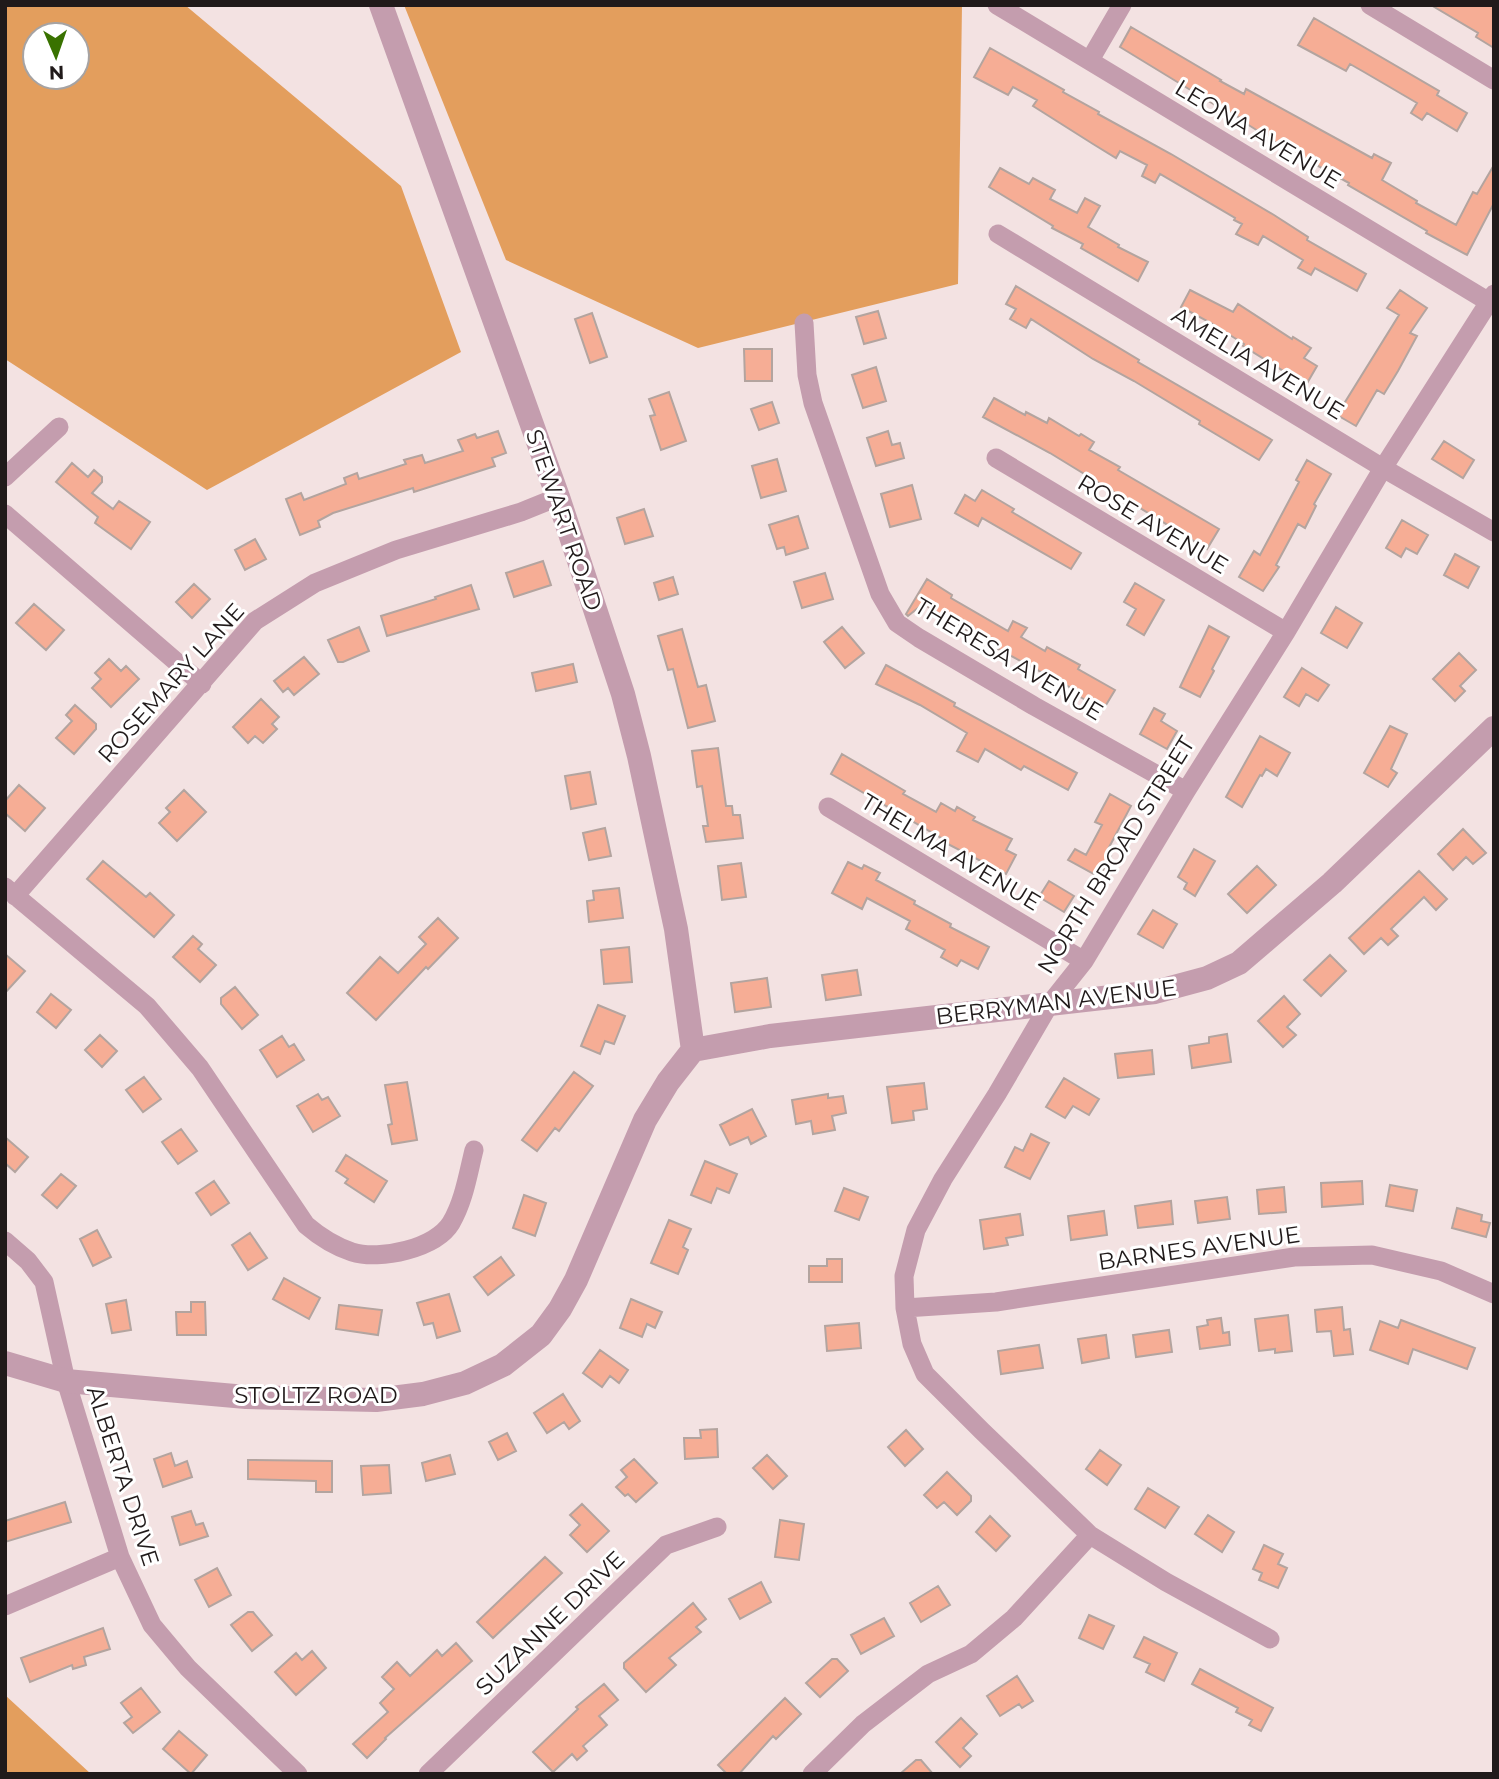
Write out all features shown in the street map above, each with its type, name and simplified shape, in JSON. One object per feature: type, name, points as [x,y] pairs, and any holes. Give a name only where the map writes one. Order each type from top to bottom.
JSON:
[{"type":"street","name":"STEWART ROAD","points":[[381,5],[558,498],[623,694],[676,929],[693,1050]]},
{"type":"street","name":"LEONA AVENUE","points":[[997,5],[1492,300]]},
{"type":"street","points":[[1090,60],[1122,5]]},
{"type":"street","points":[[1370,5],[1494,80]]},
{"type":"street","name":"AMELIA AVENUE","points":[[999,234],[1382,468],[1494,532]]},
{"type":"street","name":"NORTH BROAD STREET","points":[[1270,1639],[1166,1583],[1090,1535],[925,1374],[912,1344],[905,1308],[904,1276],[916,1230],[943,1179],[1049,1005],[1084,961],[1286,632],[1382,468],[1492,300]]},
{"type":"street","name":"THERESA AVENUE","points":[[803,323],[807,375],[813,403],[880,594],[897,623],[1034,706],[1186,791]]},
{"type":"street","points":[[5,477],[59,427]]},
{"type":"street","name":"ROSE AVENUE","points":[[996,458],[1286,632]]},
{"type":"street","name":"ROSEMARY LANE","points":[[10,892],[202,684],[255,621],[315,583],[397,550],[558,498]]},
{"type":"street","points":[[5,514],[202,684]]},
{"type":"street","name":"BERRYMAN AVENUE","points":[[693,1050],[769,1036],[1049,1005],[1174,988],[1207,978],[1239,963],[1332,883],[1494,728]]},
{"type":"street","name":"THELMA AVENUE","points":[[828,807],[1084,961]]},
{"type":"street","points":[[10,892],[147,1006],[200,1068],[306,1225],[324,1241],[355,1253],[390,1254],[428,1244],[450,1225],[463,1198],[474,1150]]},
{"type":"street","name":"STOLTZ ROAD","points":[[5,1363],[66,1381],[246,1397],[376,1400],[422,1394],[465,1383],[503,1365],[541,1335],[561,1309],[645,1120],[693,1050]]},
{"type":"street","name":"ALBERTA DRIVE","points":[[5,1241],[28,1261],[44,1282],[66,1381],[120,1557],[152,1625],[188,1668],[298,1774]]},
{"type":"street","name":"BARNES AVENUE","points":[[905,1308],[996,1302],[1294,1257],[1372,1255],[1441,1271],[1494,1294]]},
{"type":"street","name":"SUZANNE DRIVE","points":[[428,1774],[666,1545],[717,1527]]},
{"type":"street","points":[[812,1774],[863,1724],[928,1674],[971,1654],[1014,1618],[1090,1535]]},
{"type":"street","points":[[5,1606],[120,1557]]},
{"type":"shaded area","points":[[5,5],[185,5],[401,186],[461,352],[207,490],[5,359]]},
{"type":"shaded area","points":[[404,5],[962,5],[958,284],[698,348],[506,260]]},
{"type":"shaded area","points":[[5,1695],[91,1774],[5,1774]]},
{"type":"building","points":[[1431,5],[1494,5],[1494,48],[1476,37],[1478,33]]},
{"type":"building","points":[[1314,18],[1439,91],[1437,95],[1467,113],[1457,131],[1427,113],[1422,120],[1411,113],[1417,103],[1350,64],[1346,71],[1298,45]]},
{"type":"building","points":[[1131,27],[1244,94],[1246,89],[1372,158],[1374,154],[1391,163],[1382,180],[1456,225],[1473,192],[1477,194],[1494,165],[1494,203],[1467,255],[1426,233],[1427,231],[1348,185],[1349,183],[1280,145],[1247,124],[1248,122],[1120,47]]},
{"type":"building","points":[[990,48],[1064,90],[1063,92],[1099,112],[1098,114],[1274,215],[1308,237],[1307,240],[1366,274],[1357,291],[1315,268],[1311,275],[1298,268],[1303,260],[1263,236],[1258,245],[1236,234],[1242,224],[1234,220],[1235,218],[1160,174],[1155,183],[1142,176],[1147,165],[1120,151],[1116,158],[1033,106],[1037,100],[1013,87],[1008,95],[974,77]]},
{"type":"building","points":[[1000,168],[1029,184],[1033,178],[1055,190],[1050,199],[1077,213],[1085,198],[1100,206],[1088,227],[1119,245],[1118,247],[1148,262],[1138,281],[1081,248],[1083,244],[1052,228],[1053,226],[989,187]]},
{"type":"building","points":[[1016,286],[1139,360],[1138,362],[1272,440],[1259,460],[1199,424],[1200,421],[1093,359],[1031,319],[1026,328],[1010,319],[1016,309],[1006,304]]},
{"type":"building","points":[[1190,290],[1233,312],[1238,304],[1292,339],[1293,337],[1311,348],[1304,358],[1317,366],[1306,385],[1211,323],[1181,307]]},
{"type":"building","points":[[1400,290],[1427,308],[1410,333],[1417,336],[1398,371],[1384,394],[1377,390],[1356,426],[1337,415],[1399,315],[1387,308]]},
{"type":"building","points":[[878,311],[886,338],[864,344],[856,317]]},
{"type":"building","points":[[592,313],[607,357],[590,363],[575,319]]},
{"type":"building","points":[[744,349],[772,349],[772,381],[745,381]]},
{"type":"building","points":[[876,367],[886,401],[863,408],[852,375]]},
{"type":"building","points":[[669,392],[686,441],[661,450],[650,416],[655,415],[649,399]]},
{"type":"building","points":[[994,398],[1025,415],[1026,412],[1047,423],[1049,418],[1079,436],[1081,434],[1094,442],[1089,450],[1120,467],[1118,470],[1219,529],[1207,549],[1050,453],[983,417]]},
{"type":"building","points":[[772,402],[779,423],[759,430],[751,409]]},
{"type":"building","points":[[498,431],[506,453],[492,458],[495,466],[414,492],[413,488],[333,513],[318,521],[320,527],[300,535],[286,499],[301,493],[304,500],[346,484],[344,478],[357,473],[359,479],[406,464],[404,460],[422,455],[425,463],[463,451],[458,440],[475,434],[477,438]]},
{"type":"building","points":[[888,431],[892,445],[900,443],[904,458],[876,466],[867,438]]},
{"type":"building","points":[[1444,441],[1474,460],[1463,478],[1432,459]]},
{"type":"building","points":[[777,459],[786,491],[761,498],[752,466]]},
{"type":"building","points":[[1307,460],[1331,474],[1314,504],[1316,506],[1305,528],[1298,524],[1276,565],[1279,567],[1263,591],[1239,577],[1254,551],[1260,555],[1299,482],[1296,480]]},
{"type":"building","points":[[72,463],[88,477],[94,470],[102,477],[102,482],[92,493],[113,509],[119,501],[150,522],[131,549],[95,523],[98,517],[56,482]]},
{"type":"building","points":[[912,485],[921,519],[890,527],[881,494]]},
{"type":"building","points":[[982,490],[1014,509],[1012,512],[1081,553],[1071,569],[982,518],[978,526],[955,513],[965,495],[975,501]]},
{"type":"building","points":[[644,509],[653,536],[625,544],[617,518]]},
{"type":"building","points":[[798,516],[808,548],[786,555],[784,547],[777,549],[769,525]]},
{"type":"building","points":[[1402,520],[1428,535],[1417,554],[1406,548],[1401,557],[1386,548]]},
{"type":"building","points":[[255,539],[266,559],[245,570],[235,550]]},
{"type":"building","points":[[1455,554],[1479,567],[1468,588],[1444,575]]},
{"type":"building","points":[[543,561],[551,585],[514,597],[506,573]]},
{"type":"building","points":[[825,573],[833,599],[802,608],[794,582]]},
{"type":"building","points":[[673,577],[678,594],[659,600],[654,583]]},
{"type":"building","points":[[927,579],[952,595],[951,598],[1008,631],[1013,621],[1027,628],[1021,637],[1045,651],[1047,647],[1080,665],[1078,669],[1115,690],[1103,710],[1075,694],[1077,691],[998,649],[923,604],[908,616],[906,614]]},
{"type":"building","points":[[1135,583],[1164,600],[1144,635],[1127,625],[1136,609],[1124,602]]},
{"type":"building","points":[[194,584],[210,599],[192,618],[176,602]]},
{"type":"building","points":[[471,585],[479,609],[387,636],[381,616]]},
{"type":"building","points":[[34,604],[64,630],[46,650],[16,623]]},
{"type":"building","points":[[1336,607],[1362,623],[1347,648],[1321,633]]},
{"type":"building","points":[[1209,626],[1229,637],[1200,697],[1180,687]]},
{"type":"building","points":[[359,627],[369,651],[338,662],[328,640]]},
{"type":"building","points":[[842,627],[864,653],[845,668],[824,642]]},
{"type":"building","points":[[682,629],[698,687],[706,685],[715,721],[688,728],[673,669],[668,670],[658,636]]},
{"type":"building","points":[[1459,653],[1476,670],[1460,686],[1465,691],[1455,701],[1433,679]]},
{"type":"building","points":[[304,657],[319,674],[294,695],[288,688],[283,692],[274,681]]},
{"type":"building","points":[[109,659],[121,671],[126,666],[139,679],[111,707],[92,688],[101,679],[95,673]]},
{"type":"building","points":[[573,664],[577,682],[536,691],[532,673]]},
{"type":"building","points":[[886,665],[955,703],[954,706],[1077,773],[1068,790],[1024,766],[1021,770],[985,749],[978,762],[957,751],[967,733],[920,705],[876,684]]},
{"type":"building","points":[[1302,668],[1329,685],[1318,701],[1306,694],[1299,706],[1284,697]]},
{"type":"building","points":[[261,699],[279,717],[272,724],[277,729],[263,743],[255,736],[248,743],[233,727]]},
{"type":"building","points":[[75,705],[96,724],[96,729],[74,754],[56,738],[72,721],[66,715]]},
{"type":"building","points":[[1154,708],[1165,714],[1161,721],[1177,731],[1167,749],[1140,734]]},
{"type":"building","points":[[1390,726],[1407,734],[1391,769],[1397,773],[1388,787],[1364,773]]},
{"type":"building","points":[[1260,736],[1290,753],[1277,776],[1266,769],[1262,776],[1260,775],[1242,807],[1226,797]]},
{"type":"building","points":[[718,748],[726,806],[732,806],[733,815],[740,815],[743,838],[706,842],[703,826],[708,826],[702,786],[697,787],[692,751]]},
{"type":"building","points":[[842,754],[936,812],[941,803],[955,811],[957,807],[975,817],[973,820],[1012,839],[1006,850],[1016,855],[1006,874],[940,840],[941,838],[831,774]]},
{"type":"building","points":[[590,772],[596,804],[571,809],[565,776]]},
{"type":"building","points":[[19,785],[45,808],[25,831],[5,813],[5,801]]},
{"type":"building","points":[[184,790],[206,812],[177,841],[159,823],[170,812],[166,808]]},
{"type":"building","points":[[1110,794],[1131,806],[1106,853],[1111,856],[1099,877],[1068,860],[1075,849],[1086,855],[1102,825],[1095,822]]},
{"type":"building","points":[[605,828],[611,856],[589,860],[583,833]]},
{"type":"building","points":[[1463,829],[1486,853],[1473,864],[1466,857],[1453,870],[1438,854]]},
{"type":"building","points":[[1194,849],[1215,861],[1195,896],[1184,889],[1187,883],[1178,877]]},
{"type":"building","points":[[103,861],[146,897],[150,893],[174,915],[154,937],[87,879]]},
{"type":"building","points":[[848,862],[862,869],[864,865],[880,873],[876,880],[915,901],[914,904],[951,924],[950,927],[989,947],[978,969],[961,960],[957,966],[941,957],[945,950],[906,929],[910,921],[867,898],[862,909],[832,893]]},
{"type":"building","points":[[741,863],[746,897],[722,900],[718,866]]},
{"type":"building","points":[[1257,866],[1276,885],[1247,913],[1228,894]]},
{"type":"building","points":[[1419,871],[1447,899],[1436,910],[1424,897],[1391,929],[1398,936],[1388,945],[1381,938],[1364,954],[1349,938]]},
{"type":"building","points":[[1049,881],[1074,896],[1064,912],[1039,897]]},
{"type":"building","points":[[619,888],[623,918],[589,922],[587,901],[594,900],[593,891]]},
{"type":"building","points":[[1153,910],[1177,924],[1163,948],[1138,934]]},
{"type":"building","points":[[438,918],[458,938],[428,969],[426,967],[376,1020],[347,993],[380,957],[398,973],[426,944],[419,937]]},
{"type":"building","points":[[193,936],[202,944],[198,949],[216,965],[200,982],[173,957]]},
{"type":"building","points":[[629,947],[632,982],[604,984],[601,950]]},
{"type":"building","points":[[5,954],[25,971],[5,993]]},
{"type":"building","points":[[1330,955],[1346,971],[1321,996],[1304,980]]},
{"type":"building","points":[[857,970],[861,995],[826,1000],[822,975]]},
{"type":"building","points":[[767,978],[771,1007],[735,1012],[731,983]]},
{"type":"building","points":[[235,987],[258,1015],[242,1029],[221,1004],[221,998]]},
{"type":"building","points":[[51,994],[71,1010],[56,1028],[37,1012]]},
{"type":"building","points":[[1284,996],[1300,1014],[1287,1027],[1296,1035],[1283,1047],[1258,1021]]},
{"type":"building","points":[[598,1005],[625,1016],[614,1044],[605,1041],[600,1054],[581,1046]]},
{"type":"building","points":[[1227,1034],[1231,1062],[1192,1068],[1189,1046],[1209,1043],[1209,1037]]},
{"type":"building","points":[[100,1035],[117,1051],[102,1067],[85,1050]]},
{"type":"building","points":[[282,1036],[289,1047],[294,1044],[304,1060],[277,1077],[260,1050]]},
{"type":"building","points":[[1152,1050],[1154,1074],[1118,1078],[1115,1054]]},
{"type":"building","points":[[574,1072],[593,1086],[559,1131],[555,1128],[537,1151],[522,1140]]},
{"type":"building","points":[[144,1077],[161,1099],[143,1112],[126,1090]]},
{"type":"building","points":[[1064,1078],[1099,1099],[1089,1115],[1073,1106],[1065,1118],[1046,1107]]},
{"type":"building","points":[[407,1082],[417,1140],[392,1144],[388,1125],[392,1124],[385,1085]]},
{"type":"building","points":[[924,1083],[927,1109],[913,1111],[914,1120],[892,1123],[887,1087]]},
{"type":"building","points":[[318,1094],[322,1100],[328,1097],[340,1116],[313,1132],[297,1106]]},
{"type":"building","points":[[828,1094],[828,1098],[843,1096],[846,1113],[832,1116],[835,1130],[813,1134],[811,1121],[796,1124],[792,1100]]},
{"type":"building","points":[[752,1109],[766,1136],[751,1144],[748,1137],[730,1145],[720,1125]]},
{"type":"building","points":[[181,1129],[197,1151],[178,1164],[162,1142]]},
{"type":"building","points":[[1031,1134],[1049,1143],[1030,1179],[1005,1167],[1015,1147],[1023,1151]]},
{"type":"building","points":[[5,1137],[28,1157],[15,1172],[5,1163]]},
{"type":"building","points":[[346,1155],[387,1181],[374,1202],[345,1183],[348,1179],[336,1171]]},
{"type":"building","points":[[705,1161],[737,1174],[729,1193],[717,1188],[711,1203],[691,1195]]},
{"type":"building","points":[[61,1174],[76,1186],[57,1208],[42,1195]]},
{"type":"building","points":[[214,1181],[229,1203],[211,1215],[196,1193]]},
{"type":"building","points":[[1362,1181],[1363,1204],[1322,1207],[1321,1183]]},
{"type":"building","points":[[1390,1185],[1417,1190],[1413,1211],[1386,1206]]},
{"type":"building","points":[[1284,1187],[1286,1212],[1259,1214],[1257,1190]]},
{"type":"building","points":[[844,1188],[868,1197],[859,1220],[835,1211]]},
{"type":"building","points":[[524,1195],[546,1203],[535,1236],[513,1228]]},
{"type":"building","points":[[1227,1197],[1230,1219],[1198,1223],[1195,1201]]},
{"type":"building","points":[[1171,1201],[1173,1224],[1138,1228],[1135,1206]]},
{"type":"building","points":[[1457,1208],[1482,1215],[1481,1221],[1490,1223],[1486,1237],[1452,1228]]},
{"type":"building","points":[[1104,1211],[1107,1235],[1071,1240],[1068,1216]]},
{"type":"building","points":[[1020,1214],[1023,1235],[1006,1238],[1008,1245],[984,1249],[980,1220]]},
{"type":"building","points":[[669,1220],[691,1229],[683,1247],[688,1250],[678,1274],[651,1263]]},
{"type":"building","points":[[97,1230],[111,1257],[93,1266],[80,1239]]},
{"type":"building","points":[[250,1233],[267,1258],[248,1270],[232,1245]]},
{"type":"building","points":[[501,1257],[514,1275],[488,1295],[474,1277]]},
{"type":"building","points":[[827,1259],[842,1259],[842,1282],[809,1282],[809,1266],[827,1266]]},
{"type":"building","points":[[284,1278],[320,1298],[309,1319],[273,1299]]},
{"type":"building","points":[[449,1294],[460,1331],[437,1338],[433,1323],[424,1325],[417,1303]]},
{"type":"building","points":[[631,1299],[662,1312],[655,1328],[647,1324],[642,1337],[620,1328]]},
{"type":"building","points":[[126,1300],[131,1330],[112,1333],[106,1304]]},
{"type":"building","points":[[191,1302],[205,1302],[206,1335],[177,1335],[176,1312],[191,1312]]},
{"type":"building","points":[[339,1305],[382,1310],[378,1335],[336,1329]]},
{"type":"building","points":[[1342,1307],[1344,1330],[1350,1329],[1353,1354],[1334,1356],[1331,1331],[1317,1332],[1315,1310]]},
{"type":"building","points":[[1288,1315],[1292,1351],[1259,1351],[1255,1319]]},
{"type":"building","points":[[1221,1318],[1223,1333],[1229,1332],[1230,1345],[1200,1349],[1197,1327],[1208,1325],[1207,1320]]},
{"type":"building","points":[[1401,1320],[1475,1348],[1467,1369],[1413,1349],[1408,1364],[1370,1350],[1380,1321],[1398,1328]]},
{"type":"building","points":[[859,1323],[861,1348],[827,1351],[825,1326]]},
{"type":"building","points":[[1169,1330],[1172,1352],[1136,1357],[1133,1335]]},
{"type":"building","points":[[1106,1335],[1109,1358],[1082,1363],[1078,1339]]},
{"type":"building","points":[[1039,1345],[1043,1368],[1001,1374],[998,1351]]},
{"type":"building","points":[[600,1350],[628,1370],[619,1383],[610,1376],[602,1387],[583,1373]]},
{"type":"building","points":[[563,1394],[580,1421],[569,1429],[564,1422],[547,1433],[534,1413]]},
{"type":"building","points":[[717,1429],[718,1457],[685,1459],[684,1438],[701,1438],[700,1430]]},
{"type":"building","points":[[906,1430],[923,1449],[905,1466],[888,1447]]},
{"type":"building","points":[[507,1433],[516,1451],[498,1460],[489,1442]]},
{"type":"building","points":[[1100,1450],[1121,1465],[1107,1485],[1086,1469]]},
{"type":"building","points":[[171,1453],[175,1466],[187,1461],[192,1477],[163,1487],[154,1459]]},
{"type":"building","points":[[450,1455],[455,1474],[426,1481],[422,1463]]},
{"type":"building","points":[[767,1455],[787,1476],[773,1489],[753,1468]]},
{"type":"building","points":[[634,1459],[657,1483],[636,1502],[616,1487],[627,1477],[621,1470]]},
{"type":"building","points":[[248,1460],[332,1461],[332,1492],[316,1492],[316,1481],[248,1479]]},
{"type":"building","points":[[389,1465],[391,1493],[363,1495],[361,1466]]},
{"type":"building","points":[[947,1472],[971,1496],[971,1501],[957,1515],[944,1502],[937,1508],[924,1495]]},
{"type":"building","points":[[1148,1488],[1179,1507],[1165,1528],[1135,1509]]},
{"type":"building","points":[[65,1502],[71,1522],[5,1542],[5,1521]]},
{"type":"building","points":[[582,1504],[609,1531],[587,1552],[570,1535],[580,1525],[570,1515]]},
{"type":"building","points":[[191,1511],[196,1525],[203,1523],[208,1536],[180,1545],[172,1517]]},
{"type":"building","points":[[1208,1515],[1234,1532],[1222,1552],[1195,1534]]},
{"type":"building","points":[[990,1516],[1010,1536],[996,1551],[976,1532]]},
{"type":"building","points":[[780,1520],[804,1524],[799,1560],[775,1557]]},
{"type":"building","points":[[1264,1545],[1283,1554],[1278,1564],[1287,1568],[1278,1588],[1259,1580],[1262,1573],[1253,1569]]},
{"type":"building","points":[[545,1557],[562,1573],[493,1638],[477,1622]]},
{"type":"building","points":[[217,1568],[231,1595],[209,1607],[195,1580]]},
{"type":"building","points":[[761,1582],[771,1602],[740,1619],[729,1599]]},
{"type":"building","points":[[938,1586],[950,1605],[921,1622],[910,1603]]},
{"type":"building","points":[[693,1603],[706,1619],[696,1627],[701,1632],[669,1658],[676,1665],[646,1692],[624,1668],[624,1663]]},
{"type":"building","points":[[248,1612],[253,1612],[272,1635],[252,1651],[231,1625]]},
{"type":"building","points":[[1089,1615],[1114,1626],[1103,1649],[1079,1638]]},
{"type":"building","points":[[884,1618],[894,1636],[861,1654],[851,1635]]},
{"type":"building","points":[[103,1628],[110,1649],[84,1657],[86,1665],[73,1669],[72,1665],[30,1682],[21,1658]]},
{"type":"building","points":[[1144,1637],[1177,1653],[1164,1681],[1146,1672],[1150,1664],[1134,1657]]},
{"type":"building","points":[[456,1643],[472,1661],[385,1738],[367,1758],[353,1744],[388,1712],[380,1703],[394,1689],[382,1677],[397,1662],[410,1676],[437,1650],[442,1656]]},
{"type":"building","points":[[312,1651],[326,1668],[296,1695],[275,1672],[296,1653],[302,1660]]},
{"type":"building","points":[[832,1659],[837,1659],[848,1671],[820,1697],[806,1683]]},
{"type":"building","points":[[1200,1669],[1273,1708],[1261,1731],[1249,1725],[1252,1720],[1236,1712],[1238,1708],[1192,1684]]},
{"type":"building","points":[[1017,1676],[1033,1701],[1022,1708],[1019,1704],[1000,1716],[987,1696]]},
{"type":"building","points":[[604,1684],[618,1700],[599,1716],[607,1725],[583,1746],[587,1751],[577,1760],[572,1754],[553,1772],[533,1752],[578,1709],[576,1707]]},
{"type":"building","points":[[141,1688],[160,1712],[133,1733],[124,1723],[132,1717],[121,1703]]},
{"type":"building","points":[[785,1698],[801,1714],[776,1739],[773,1736],[739,1774],[727,1774],[718,1765]]},
{"type":"building","points":[[961,1718],[977,1734],[963,1748],[971,1756],[960,1767],[936,1742]]},
{"type":"building","points":[[179,1731],[207,1755],[191,1774],[163,1749]]},
{"type":"building","points":[[916,1760],[921,1760],[933,1774],[900,1774]]}]
